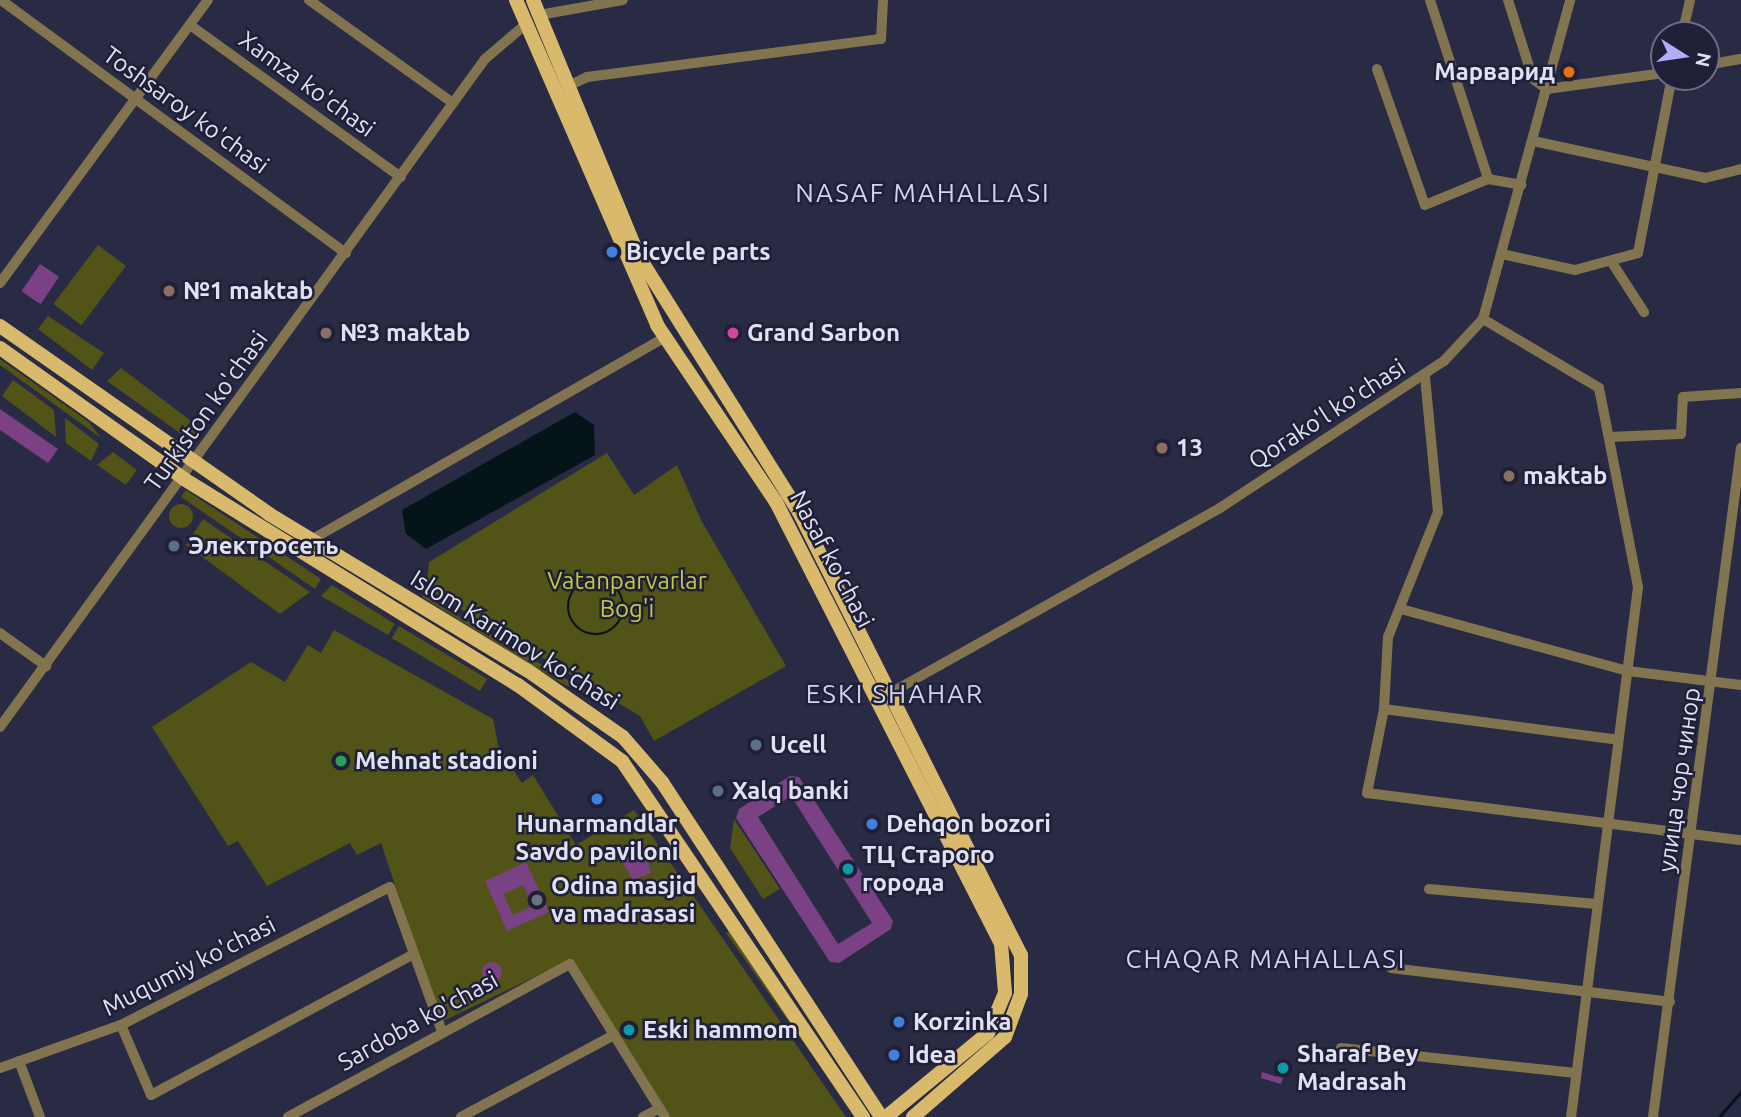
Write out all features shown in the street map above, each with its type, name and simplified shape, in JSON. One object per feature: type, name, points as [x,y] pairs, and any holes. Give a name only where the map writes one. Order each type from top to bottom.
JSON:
[{"type":"main road","name":"Nasaf ko‘chasi","points":[[516,0],[631,273],[666,337],[776,502],[887,695]]},
{"type":"main road","name":"Nasaf ko‘chasi","points":[[533,0],[639,257],[799,512],[887,695],[1021,955],[1021,995],[995,1049],[913,1117]]},
{"type":"main road","name":"Islom Karimov ko‘chasi","points":[[0,326],[195,463],[311,540],[580,704],[643,757],[884,1117]]},
{"type":"main road","name":"Islom Karimov ko‘chasi","points":[[0,348],[184,479],[557,710],[637,778],[863,1117]]},
{"type":"main road","points":[[485,665],[495,651]]},
{"type":"main road","name":"Nasaf ko‘chasi","points":[[884,1117],[975,1047],[1001,1009],[1007,976],[1002,943],[966,852]]},
{"type":"street","name":"Toshsaroy ko'chasi","points":[[1,0],[346,253]]},
{"type":"street","points":[[0,283],[208,0]]},
{"type":"street","points":[[309,0],[453,103]]},
{"type":"street","points":[[539,15],[623,0]]},
{"type":"street","points":[[568,86],[587,77],[881,39],[883,0]]},
{"type":"street","points":[[1430,0],[1488,179]]},
{"type":"street","points":[[1508,0],[1532,79],[1547,89],[1650,75]]},
{"type":"street","name":"Qorako'l ko'chasi","points":[[887,695],[1220,508],[1425,377],[1483,319],[1570,0]]},
{"type":"street","points":[[1685,21],[1690,0]]},
{"type":"street","name":"Turkiston ko'chasi","points":[[0,727],[184,479],[485,59],[526,24]]},
{"type":"street","name":"Xamza ko'chasi","points":[[190,25],[401,177]]},
{"type":"street","points":[[1720,63],[1741,59]]},
{"type":"street","points":[[1377,69],[1426,205],[1488,179],[1521,185]]},
{"type":"street","points":[[1502,254],[1575,270],[1638,253],[1669,91]]},
{"type":"street","points":[[1533,141],[1705,178],[1741,169]]},
{"type":"street","points":[[1611,261],[1644,312]]},
{"type":"street","points":[[1483,319],[1599,388],[1638,587],[1605,822],[1571,1117]]},
{"type":"street","points":[[311,540],[666,337]]},
{"type":"street","points":[[1425,377],[1438,512],[1388,637],[1384,709],[1367,793],[1741,840]]},
{"type":"street","points":[[1609,437],[1681,434],[1684,397],[1741,393]]},
{"type":"street","name":"улица чор чинор","points":[[1653,1117],[1715,681],[1741,448]]},
{"type":"street","points":[[1401,609],[1628,671],[1741,685]]},
{"type":"street","points":[[0,633],[46,666]]},
{"type":"street","points":[[1384,709],[1618,740]]},
{"type":"street","name":"Muqumiy ko'chasi","points":[[0,1068],[121,1025],[390,887],[414,954]]},
{"type":"street","points":[[1429,889],[1595,904]]},
{"type":"street","points":[[121,1025],[151,1095],[414,954],[441,1029]]},
{"type":"street","name":"Sardoba ko'chasi","points":[[288,1117],[441,1029],[570,964],[614,1035]]},
{"type":"street","points":[[1391,968],[1586,989],[1670,1002]]},
{"type":"street","points":[[461,1117],[614,1035],[662,1113],[643,1117]]},
{"type":"street","points":[[1341,1048],[1576,1073]]},
{"type":"street","points":[[19,1061],[40,1117]]},
{"type":"green space","points":[[98,245],[126,266],[81,325],[53,304]]},
{"type":"green space","points":[[48,316],[104,353],[92,370],[38,329]]},
{"type":"green space","points":[[0,359],[89,422],[101,438],[0,365]]},
{"type":"green space","points":[[121,368],[199,427],[191,441],[107,381]]},
{"type":"green space","points":[[13,380],[54,410],[56,437],[2,396]]},
{"type":"green space","points":[[65,418],[99,444],[91,461],[66,443]]},
{"type":"green space","points":[[113,452],[137,470],[126,485],[97,465]]},
{"type":"green space","name":"Vatanparvarlar Bog'i","points":[[607,453],[634,495],[677,465],[701,520],[786,666],[654,741],[640,716],[432,592],[427,580],[429,562]]},
{"type":"green space","points":[[186,490],[321,579],[315,589],[181,497]]},
{"type":"green space","points":[[181,504],[192,511],[193,516],[186,527],[181,528],[170,521],[169,516],[176,505]]},
{"type":"green space","points":[[203,519],[310,592],[280,614],[186,545]]},
{"type":"green space","points":[[332,585],[395,624],[388,635],[321,596]]},
{"type":"green space","points":[[423,595],[614,707],[561,683],[422,597]]},
{"type":"green space","points":[[399,626],[487,679],[480,691],[392,638]]},
{"type":"green space","points":[[334,630],[493,719],[499,749],[522,783],[533,775],[576,845],[634,810],[846,1117],[668,1117],[572,959],[441,1022],[381,843],[357,855],[350,843],[267,886],[238,841],[228,846],[152,727],[251,662],[285,682],[308,645],[321,653]]},
{"type":"green space","points":[[734,819],[780,889],[763,899],[730,848]]},
{"type":"green space","points":[[732,929],[856,1117],[726,933]]},
{"type":"shaded area","points":[[575,412],[594,425],[595,455],[426,549],[406,534],[402,510]]},
{"type":"building","points":[[40,264],[59,277],[41,304],[22,291]]},
{"type":"building","points":[[0,409],[58,449],[48,463],[0,430]]},
{"type":"building","name":"ТЦ Старого города","points":[[790,776],[799,777],[893,921],[891,929],[839,963],[830,962],[736,818],[739,809]],"holes":[[[791,796],[872,923],[838,944],[758,817]]]},
{"type":"building","points":[[642,843],[651,873],[633,880],[618,855]]},
{"type":"building","name":"Odina masjid va madrasasi","points":[[526,862],[549,912],[507,931],[485,881]],"holes":[[[523,885],[533,906],[513,915],[503,894]]]},
{"type":"building","points":[[492,962],[499,965],[502,972],[499,979],[492,982],[485,979],[482,972],[485,965]]},
{"type":"building","points":[[1282,1059],[1288,1061],[1281,1084],[1261,1078],[1262,1072],[1277,1077]]},
{"type":"waterway","points":[[596,579],[607,581],[616,587],[622,596],[624,607],[622,618],[616,627],[607,633],[596,635],[585,633],[576,627],[570,618],[568,607],[570,596],[576,587],[585,581],[596,579]]},
{"type":"waterway","points":[[1719,1117],[1741,1092]]},
{"type":"place","name":"Марварид","points":[[1569,72]]},
{"type":"place","name":"Bicycle parts","points":[[612,252]]},
{"type":"place","name":"№1 maktab","points":[[169,291]]},
{"type":"place","name":"№3 maktab","points":[[326,333]]},
{"type":"place","name":"Grand Sarbon","points":[[733,333]]},
{"type":"place","name":"13","points":[[1162,448]]},
{"type":"place","name":"maktab","points":[[1509,476]]},
{"type":"place","name":"Электросеть","points":[[174,546]]},
{"type":"place","name":"Ucell","points":[[756,745]]},
{"type":"place","name":"Mehnat stadioni","points":[[341,761]]},
{"type":"place","name":"Xalq banki","points":[[718,791]]},
{"type":"place","name":"Hunarmandlar Savdo paviloni","points":[[597,799]]},
{"type":"place","name":"Dehqon bozori","points":[[872,824]]},
{"type":"place","name":"ТЦ Старого города","points":[[848,869]]},
{"type":"place","name":"Odina masjid va madrasasi","points":[[537,900]]},
{"type":"place","name":"Korzinka","points":[[899,1022]]},
{"type":"place","name":"Eski hammom","points":[[629,1030]]},
{"type":"place","name":"Idea","points":[[894,1055]]},
{"type":"place","name":"Sharaf Bey Madrasah","points":[[1283,1068]]},
{"type":"district","name":"NASAF MAHALLASI","points":[[923,193]]},
{"type":"district","name":"ESKI SHAHAR","points":[[895,694]]},
{"type":"district","name":"CHAQAR MAHALLASI","points":[[1266,959]]}]
